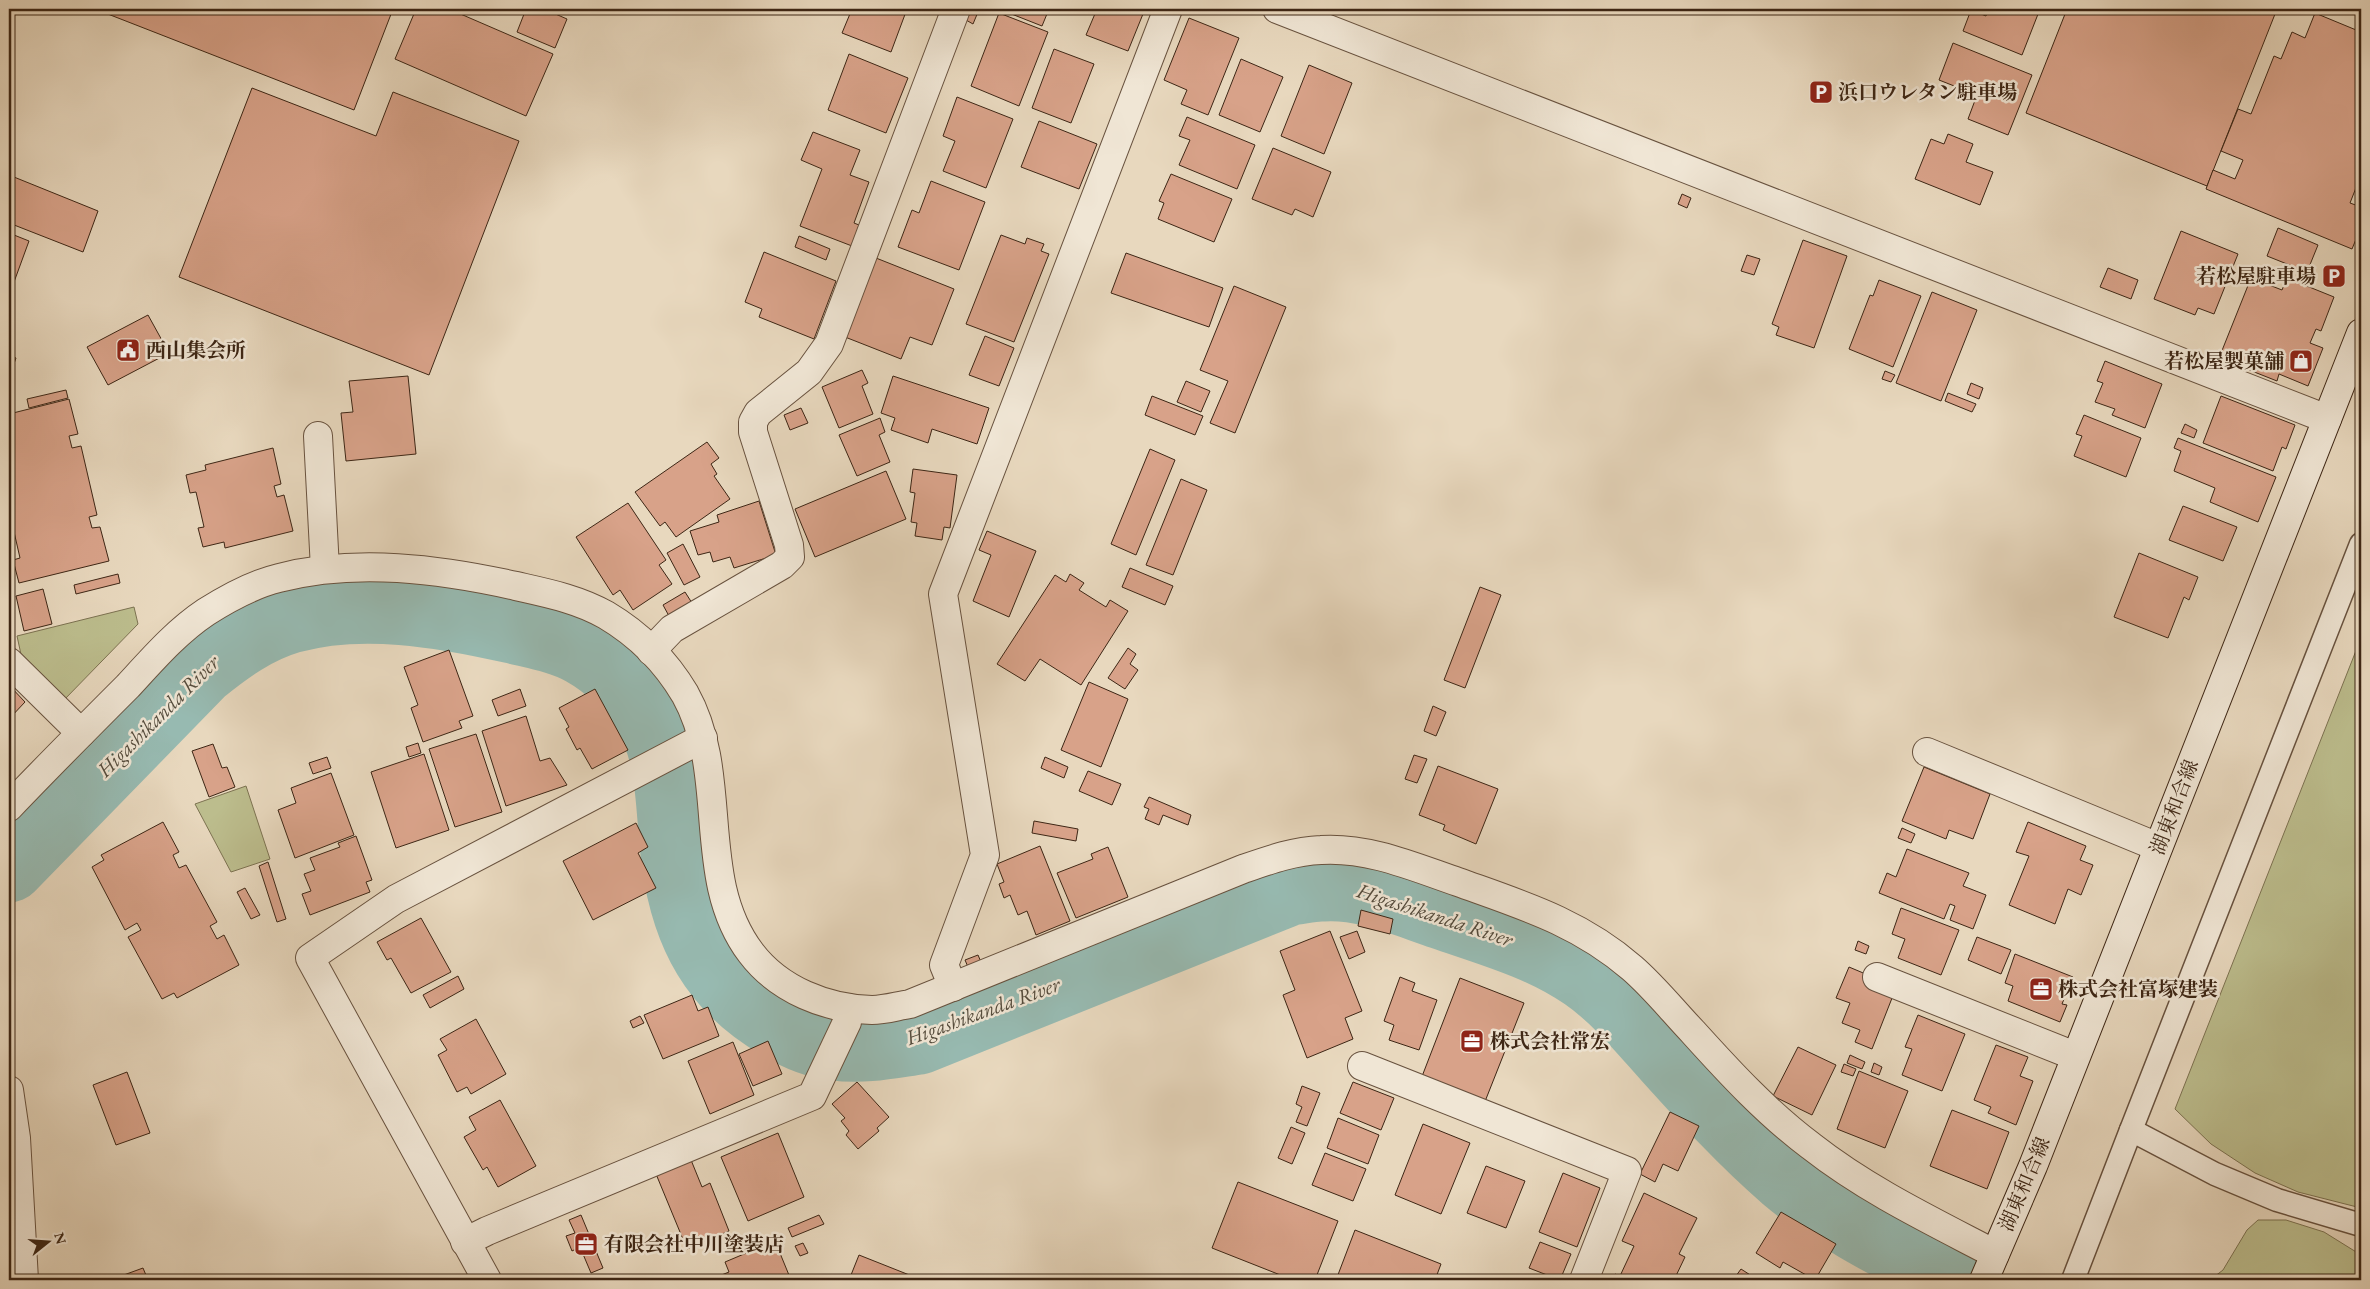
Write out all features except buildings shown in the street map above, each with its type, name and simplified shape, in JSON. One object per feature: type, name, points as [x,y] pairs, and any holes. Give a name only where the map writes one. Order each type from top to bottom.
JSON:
[{"type":"street","points":[[651,650],[672,629],[782,565],[790,557],[789,545],[753,432],[753,422],[758,413],[809,372],[821,359],[829,344],[956,9]]},
{"type":"street","points":[[953,987],[944,965],[985,855],[943,594],[1168,9]]},
{"type":"street","points":[[1277,9],[2327,419]]},
{"type":"street","name":"湖東和合線","points":[[1990,1266],[2033,1166],[2361,333]]},
{"type":"street","points":[[318,436],[325,569]]},
{"type":"street","points":[[9,807],[173,640],[204,614],[240,593],[277,578],[325,569],[416,570],[475,577],[570,599],[604,614],[636,636],[663,663],[685,694],[698,741],[710,766],[722,893],[734,925],[752,955],[777,979],[848,1015],[910,1004],[1244,869],[1281,856],[1321,850],[1361,852],[1399,861],[1547,914],[1578,929],[1607,947],[1646,981],[1734,1077],[1774,1115],[1811,1146],[1990,1266]]},
{"type":"street","points":[[9,662],[81,733]]},
{"type":"street","points":[[487,1280],[310,958],[396,899],[698,741]]},
{"type":"street","points":[[1927,752],[2158,847]]},
{"type":"street","points":[[1877,977],[2076,1056]]},
{"type":"street","points":[[466,1242],[487,1231],[812,1096],[848,1015]]},
{"type":"street","points":[[1362,1066],[1627,1172],[1584,1280]]},
{"type":"street","points":[[9,1090],[16,1138],[24,1280]]},
{"type":"lane","points":[[2073,1280],[2361,544]]},
{"type":"lane","points":[[2131,1130],[2214,1174],[2277,1200],[2361,1224]]},
{"type":"green space","points":[[134,607],[138,624],[64,700],[22,659],[17,636]]},
{"type":"green space","points":[[2361,638],[2361,1208],[2298,1192],[2255,1173],[2211,1144],[2175,1109]]},
{"type":"green space","points":[[246,786],[270,859],[231,872],[195,804]]},
{"type":"green space","points":[[2258,1220],[2286,1220],[2324,1232],[2361,1255],[2361,1280],[2210,1280],[2223,1270],[2247,1230]]},
{"type":"waterway","name":"Higashikanda River","points":[[9,867],[201,670],[254,633],[290,618],[317,612],[345,609],[401,610],[485,622],[549,637],[575,646],[602,662],[634,694],[647,712],[663,747],[670,785],[677,862],[688,912],[697,935],[721,975],[737,993],[779,1024],[799,1035],[828,1044],[846,1046],[877,1045],[919,1039],[1290,890],[1314,886],[1353,887],[1368,890],[1497,933],[1534,947],[1569,964],[1597,984],[1618,1003],[1725,1118],[1786,1177],[1847,1220],[1957,1280]]},
{"type":"place","name":"浜口ウレタン駐車場","points":[[1821,92]]},
{"type":"place","name":"若松屋駐車場","points":[[2334,276]]},
{"type":"place","name":"西山集会所","points":[[128,350]]},
{"type":"place","name":"若松屋製菓舗","points":[[2301,361]]},
{"type":"place","name":"株式会社富塚建装","points":[[2041,989]]},
{"type":"place","name":"株式会社常宏","points":[[1472,1041]]},
{"type":"place","name":"有限会社中川塗装店","points":[[586,1244]]}]
